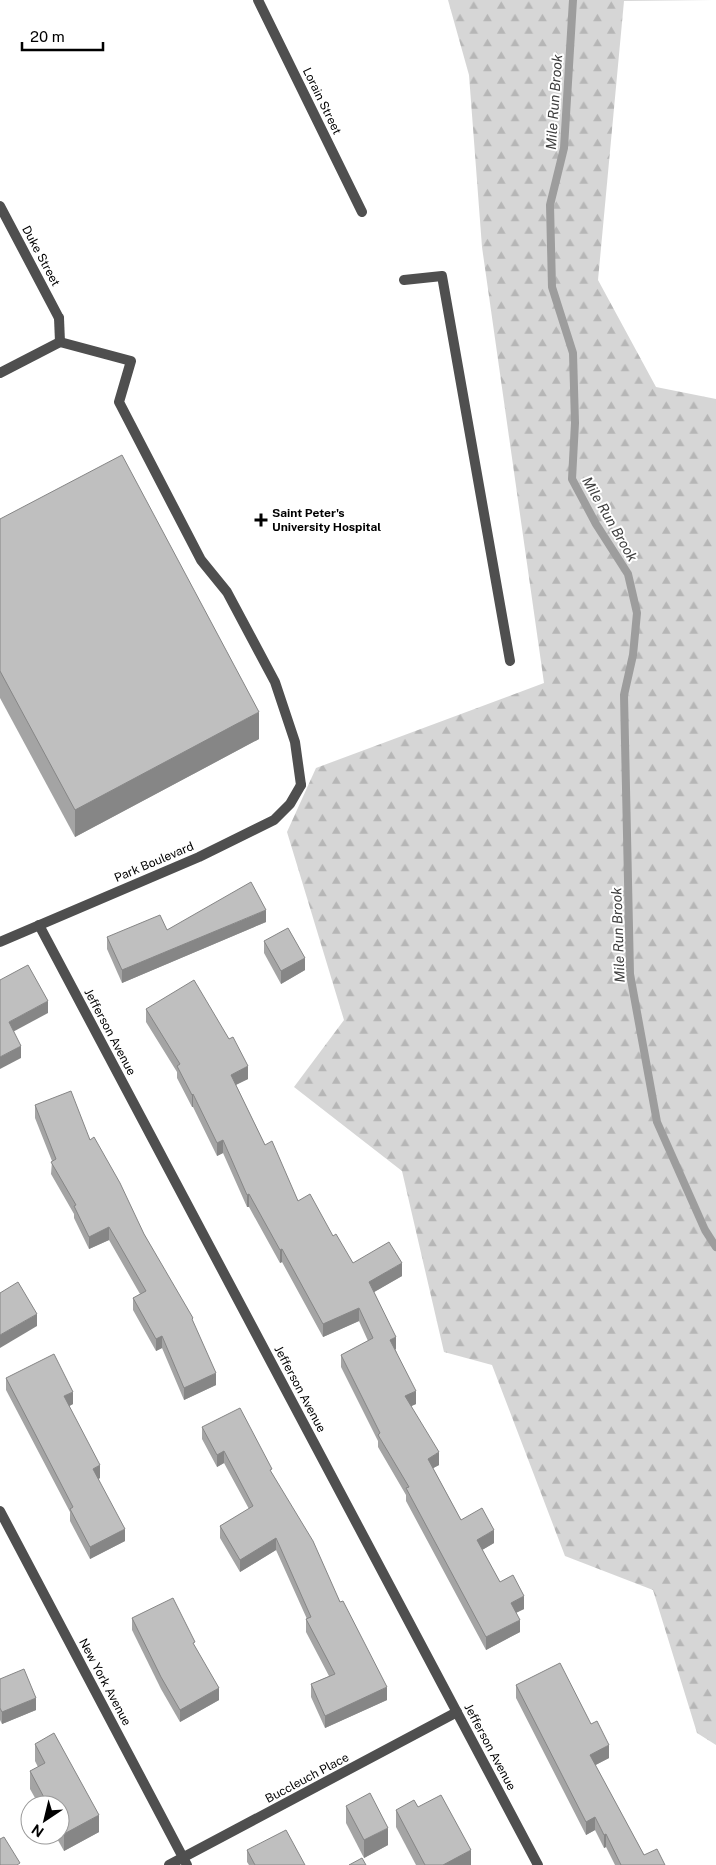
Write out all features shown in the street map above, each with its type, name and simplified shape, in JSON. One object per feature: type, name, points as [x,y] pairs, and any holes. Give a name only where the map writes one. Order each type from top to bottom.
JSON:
[{"type":"street","name":"Lorain Street","points":[[258,0],[362,212]]},
{"type":"street","name":"Duke Street","points":[[0,206],[59,318],[60,342]]},
{"type":"street","points":[[404,280],[442,276],[510,661]]},
{"type":"street","points":[[0,373],[60,342]]},
{"type":"street","name":"Park Boulevard","points":[[0,942],[199,857],[274,820],[290,804],[301,784],[295,742],[275,682],[226,592],[201,560],[119,402],[131,361],[60,342]]},
{"type":"street","name":"Jefferson Avenue","points":[[39,925],[538,1865]]},
{"type":"street","name":"New York Avenue","points":[[0,1511],[185,1861]]},
{"type":"street","name":"Buccleuch Place","points":[[169,1865],[185,1861],[457,1712]]},
{"type":"green space","points":[[448,0],[712,0],[624,1],[598,280],[656,387],[716,399],[716,1745],[697,1733],[653,1590],[565,1556],[492,1365],[444,1352],[402,1171],[294,1087],[344,1020],[287,832],[316,768],[544,683],[482,247],[469,75]]},
{"type":"building","points":[[122,455],[259,712],[75,810],[0,671],[0,519]]},
{"type":"building","points":[[251,882],[266,910],[122,970],[107,937],[160,915],[167,930]]},
{"type":"building","points":[[288,928],[305,958],[281,971],[264,941]]},
{"type":"building","points":[[28,965],[48,1001],[9,1022],[21,1046],[0,1057],[0,980]]},
{"type":"building","points":[[194,980],[229,1039],[233,1037],[248,1066],[231,1075],[265,1145],[272,1141],[298,1201],[310,1194],[333,1236],[336,1234],[353,1263],[389,1242],[402,1263],[369,1282],[396,1337],[390,1340],[416,1391],[405,1396],[439,1452],[428,1459],[461,1520],[482,1508],[494,1530],[477,1540],[500,1582],[513,1575],[524,1596],[511,1603],[520,1620],[486,1637],[406,1488],[409,1487],[378,1435],[380,1433],[341,1355],[373,1338],[359,1308],[323,1324],[282,1249],[280,1250],[249,1194],[247,1195],[223,1140],[217,1143],[177,1066],[180,1064],[146,1009]]},
{"type":"building","points":[[71,1091],[90,1140],[94,1137],[120,1183],[144,1234],[193,1318],[216,1373],[184,1388],[162,1336],[156,1339],[133,1298],[146,1291],[109,1227],[89,1237],[74,1206],[76,1205],[51,1162],[56,1159],[35,1105]]},
{"type":"building","points":[[18,1282],[37,1314],[0,1335],[0,1293]]},
{"type":"building","points":[[54,1354],[73,1392],[64,1396],[100,1465],[93,1469],[125,1529],[90,1547],[70,1509],[73,1507],[6,1378]]},
{"type":"building","points":[[240,1408],[272,1469],[270,1470],[313,1541],[340,1602],[343,1601],[387,1687],[325,1716],[311,1684],[335,1674],[306,1619],[311,1617],[276,1538],[240,1560],[220,1526],[253,1506],[224,1451],[217,1455],[202,1427]]},
{"type":"building","points":[[173,1598],[195,1642],[193,1643],[219,1688],[180,1710],[161,1677],[132,1618]]},
{"type":"building","points":[[560,1663],[591,1724],[597,1721],[609,1745],[590,1755],[644,1855],[657,1849],[665,1865],[621,1865],[606,1834],[604,1835],[595,1817],[586,1822],[516,1685]]},
{"type":"building","points":[[24,1669],[36,1698],[2,1712],[0,1708],[0,1679]]},
{"type":"building","points":[[54,1733],[99,1815],[70,1831],[70,1795],[43,1795],[30,1771],[45,1763],[35,1744]]},
{"type":"building","points":[[370,1793],[388,1828],[364,1840],[346,1806]]},
{"type":"building","points":[[441,1795],[471,1850],[443,1865],[425,1865],[396,1810],[414,1800],[418,1807]]},
{"type":"building","points":[[286,1830],[305,1865],[255,1865],[247,1850]]},
{"type":"building","points":[[4,1837],[20,1863],[17,1865],[0,1865],[0,1839]]},
{"type":"building","points":[[362,1858],[366,1865],[349,1865]]},
{"type":"waterway","name":"Mile Run Brook","points":[[573,0],[564,148],[550,205],[552,287],[573,353],[575,423],[572,479],[596,524],[628,574],[637,613],[633,655],[624,695],[630,974],[657,1122],[705,1230],[716,1247]]},
{"type":"place","name":"Saint Peter's University Hospital","points":[[261,520]]}]
